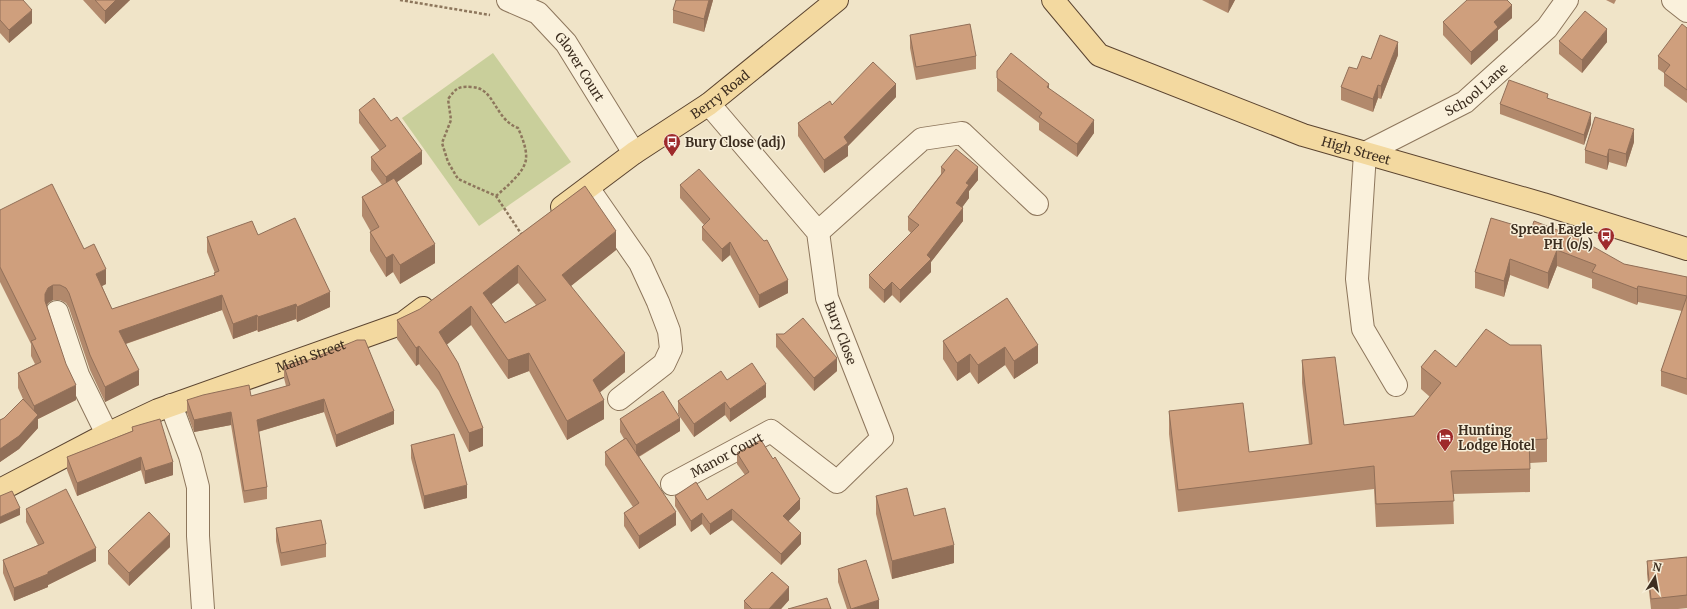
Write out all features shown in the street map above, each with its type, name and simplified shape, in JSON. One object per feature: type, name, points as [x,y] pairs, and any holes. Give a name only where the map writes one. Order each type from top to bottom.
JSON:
[{"type":"main road","name":"Berry Road","points":[[592,184],[634,153],[709,104],[837,0]]},
{"type":"main road","name":"High Street","points":[[1053,0],[1099,55],[1303,135],[1543,204],[1687,249]]},
{"type":"main road","points":[[522,236],[592,184]]},
{"type":"main road","name":"Main Street","points":[[0,490],[107,434],[171,405],[403,323],[440,295]]},
{"type":"street","name":"Glover Court","points":[[508,0],[538,13],[566,43],[634,153]]},
{"type":"street","name":"School Lane","points":[[1365,153],[1465,102],[1547,28],[1567,0]]},
{"type":"street","points":[[1673,0],[1687,11]]},
{"type":"street","points":[[709,104],[818,232],[922,139],[962,133],[1037,204]]},
{"type":"street","points":[[1365,153],[1357,279],[1363,329],[1396,385]]},
{"type":"street","points":[[592,184],[640,263],[658,302],[669,331],[671,348],[664,364],[619,399]]},
{"type":"street","name":"Bury Close","points":[[818,232],[827,298],[882,438],[837,482]]},
{"type":"street","points":[[57,312],[78,375],[107,434]]},
{"type":"street","points":[[171,405],[190,456],[198,487],[198,536],[204,609]]},
{"type":"street","name":"Manor Court","points":[[672,484],[771,431],[837,482]]},
{"type":"path","points":[[400,0],[488,15],[528,8]]},
{"type":"path","points":[[496,196],[515,180],[526,160],[524,141],[518,128],[511,125],[498,111],[487,92],[479,87],[461,86],[457,88],[448,99],[451,120],[442,143],[448,162],[458,179],[496,196],[522,236]]},
{"type":"green space","points":[[493,53],[571,162],[479,226],[402,118]]},
{"type":"building","points":[[0,0],[23,0],[32,10],[9,30],[0,20]]},
{"type":"building","points":[[95,0],[116,0],[105,11]]},
{"type":"building","points":[[676,0],[709,0],[704,19],[673,10]]},
{"type":"building","points":[[1467,0],[1507,0],[1512,5],[1494,22],[1498,27],[1471,52],[1443,22]]},
{"type":"building","points":[[1585,11],[1607,29],[1582,60],[1559,41]]},
{"type":"building","points":[[970,24],[976,56],[916,67],[910,35]]},
{"type":"building","points":[[1682,24],[1687,28],[1687,90],[1664,73],[1670,65],[1658,56]]},
{"type":"building","points":[[1380,35],[1398,42],[1381,86],[1378,85],[1373,99],[1341,87],[1349,67],[1357,69],[1362,56],[1371,59]]},
{"type":"building","points":[[1011,53],[1049,84],[1047,87],[1094,120],[1077,144],[1039,117],[1042,113],[997,78],[997,71]]},
{"type":"building","points":[[873,62],[896,84],[844,137],[848,143],[824,160],[798,123],[830,101],[832,105]]},
{"type":"building","points":[[1509,80],[1548,94],[1547,98],[1591,113],[1584,135],[1500,104]]},
{"type":"building","points":[[374,98],[391,121],[397,117],[422,151],[386,177],[371,157],[386,146],[359,110]]},
{"type":"building","points":[[1595,117],[1634,129],[1626,154],[1609,149],[1607,157],[1585,150]]},
{"type":"building","points":[[956,149],[978,167],[966,183],[969,185],[956,203],[963,208],[927,255],[931,259],[900,290],[892,282],[884,290],[869,275],[919,225],[908,217],[945,170],[941,167]]},
{"type":"building","points":[[699,169],[764,241],[767,240],[788,280],[759,295],[730,242],[722,249],[702,227],[710,219],[680,185]]},
{"type":"building","points":[[394,178],[435,244],[400,265],[393,254],[386,258],[370,232],[379,227],[362,197]]},
{"type":"building","points":[[52,184],[84,249],[94,244],[106,269],[96,274],[112,309],[215,275],[214,273],[219,271],[207,237],[252,221],[258,235],[295,218],[330,292],[297,307],[296,304],[258,317],[257,315],[233,324],[222,295],[119,331],[139,370],[105,387],[90,355],[69,293],[66,288],[60,285],[53,285],[48,288],[45,294],[45,301],[66,364],[76,385],[34,406],[18,373],[41,362],[31,341],[36,339],[0,267],[0,210]]},
{"type":"building","points":[[585,186],[616,231],[562,275],[625,353],[593,380],[604,400],[567,421],[529,353],[508,360],[471,306],[439,332],[458,363],[483,428],[469,433],[439,372],[419,346],[416,348],[397,320],[420,309]],"holes":[[[518,265],[546,300],[505,323],[483,293]]]},
{"type":"building","points":[[1491,218],[1531,230],[1534,221],[1578,238],[1624,264],[1687,277],[1687,296],[1638,286],[1637,289],[1592,272],[1596,265],[1557,250],[1548,273],[1510,259],[1504,281],[1475,272]]},
{"type":"building","points":[[1687,296],[1687,379],[1661,371]]},
{"type":"building","points":[[1007,298],[1038,345],[1014,361],[1005,347],[978,365],[970,354],[957,363],[943,341]]},
{"type":"building","points":[[803,318],[837,358],[814,378],[776,334],[784,334]]},
{"type":"building","points":[[1486,329],[1510,345],[1541,345],[1547,439],[1529,440],[1530,469],[1451,471],[1454,501],[1376,504],[1374,466],[1178,490],[1169,411],[1243,403],[1249,452],[1312,444],[1302,360],[1335,357],[1344,425],[1414,416],[1441,383],[1421,367],[1435,350],[1456,367]]},
{"type":"building","points":[[357,340],[365,340],[394,411],[336,435],[324,399],[257,420],[267,487],[244,491],[231,412],[194,420],[187,400],[249,385],[251,396],[290,385],[284,366],[306,359],[306,361]]},
{"type":"building","points":[[752,363],[766,384],[730,409],[725,402],[694,424],[678,401],[721,371],[727,380]]},
{"type":"building","points":[[663,391],[680,418],[636,445],[620,419]]},
{"type":"building","points":[[23,399],[38,415],[19,436],[0,449],[0,420],[4,418]]},
{"type":"building","points":[[160,419],[173,462],[145,471],[141,457],[77,483],[67,457],[133,431],[132,427]]},
{"type":"building","points":[[454,434],[467,485],[424,496],[411,445]]},
{"type":"building","points":[[626,438],[676,512],[639,536],[624,513],[639,503],[605,452]]},
{"type":"building","points":[[761,440],[773,459],[775,457],[800,499],[783,516],[801,533],[781,554],[732,509],[710,524],[702,513],[691,521],[675,496],[696,482],[707,500],[749,472],[737,453]]},
{"type":"building","points":[[907,488],[914,516],[945,508],[954,545],[892,561],[876,496]]},
{"type":"building","points":[[66,489],[96,548],[48,572],[48,574],[14,588],[3,560],[44,543],[26,509]]},
{"type":"building","points":[[12,491],[20,508],[0,517],[0,496]]},
{"type":"building","points":[[149,512],[170,534],[129,573],[108,551]]},
{"type":"building","points":[[321,520],[326,544],[281,553],[276,528]]},
{"type":"building","points":[[1687,557],[1687,595],[1651,599],[1647,561]]},
{"type":"building","points":[[866,560],[879,600],[851,609],[838,569]]},
{"type":"building","points":[[772,572],[789,587],[769,609],[752,609],[744,601]]},
{"type":"building","points":[[827,598],[831,609],[788,609]]},
{"type":"place","name":"Bury Close (adj)","points":[[672,157]]},
{"type":"place","name":"Spread Eagle PH (o/s)","points":[[1606,251]]},
{"type":"place","name":"Hunting Lodge Hotel","points":[[1445,452]]}]
